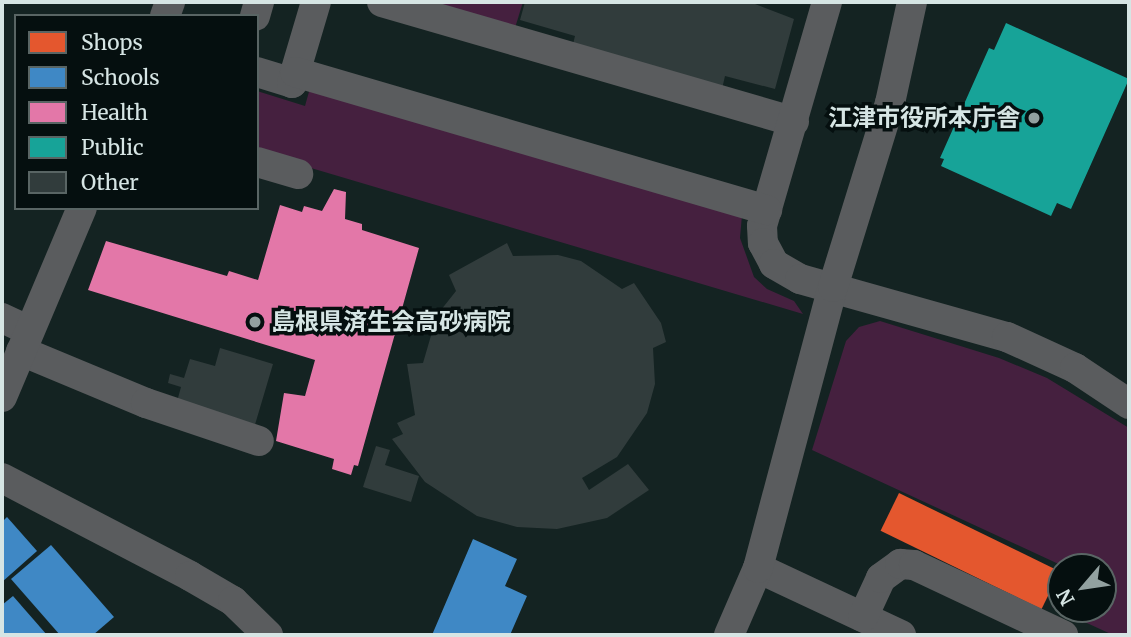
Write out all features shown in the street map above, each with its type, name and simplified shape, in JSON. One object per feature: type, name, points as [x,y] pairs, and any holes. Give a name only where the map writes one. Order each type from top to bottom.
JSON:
[{"type":"street","points":[[259,73],[292,83],[316,2]]},
{"type":"street","points":[[382,2],[794,122]]},
{"type":"street","points":[[827,2],[767,210],[762,235],[774,264],[800,279],[1007,337],[1075,368],[1129,404]]},
{"type":"street","points":[[729,635],[758,568],[833,287],[890,103],[912,2]]},
{"type":"street","points":[[295,72],[767,210]]},
{"type":"street","points":[[259,163],[298,174]]},
{"type":"street","points":[[2,397],[17,333],[81,210]]},
{"type":"street","points":[[17,333],[146,403],[259,441]]},
{"type":"street","points":[[2,478],[191,576],[233,601],[268,635]]},
{"type":"street","points":[[863,617],[881,578],[900,564],[914,565],[1063,635]]},
{"type":"street","points":[[758,568],[901,635]]},
{"type":"shaded area","points":[[419,2],[523,2],[514,31]]},
{"type":"shaded area","points":[[310,88],[742,215],[740,238],[754,277],[767,289],[794,301],[803,314],[259,153],[259,92],[305,106]]},
{"type":"shaded area","points":[[880,321],[999,358],[1047,378],[1129,428],[1129,635],[1113,635],[1087,623],[1117,623],[1117,553],[1047,553],[1047,559],[812,450],[846,341],[859,327]]},
{"type":"building: Shops","points":[[899,493],[1047,565],[1047,598],[1041,609],[881,531]]},
{"type":"building: Schools","points":[[7,517],[37,551],[2,582],[2,522]]},
{"type":"building: Schools","points":[[473,539],[517,559],[505,586],[527,596],[510,635],[432,635]]},
{"type":"building: Schools","points":[[51,545],[114,617],[93,635],[60,635],[11,579]]},
{"type":"building: Schools","points":[[13,596],[47,635],[2,635],[2,605]]},
{"type":"building: Health","points":[[334,189],[346,192],[345,219],[362,224],[362,230],[419,248],[358,466],[354,465],[351,475],[332,469],[334,459],[276,441],[284,393],[305,396],[315,360],[88,290],[106,241],[227,276],[229,271],[258,280],[280,205],[302,212],[304,206],[322,211]]},
{"type":"building: Public","name":"江津市役所本庁舎","points":[[1006,23],[1129,79],[1071,209],[1057,203],[1051,216],[941,166],[944,159],[940,158],[989,48],[994,50]]},
{"type":"building: Other","points":[[525,2],[750,2],[794,19],[775,89],[725,76],[722,89],[573,44],[575,36],[520,20]]},
{"type":"building: Other","points":[[507,243],[513,256],[558,255],[581,261],[622,289],[634,283],[661,323],[666,342],[653,348],[655,384],[647,413],[617,457],[582,478],[589,490],[628,464],[649,490],[607,518],[557,529],[517,527],[477,516],[425,482],[392,439],[403,434],[397,423],[415,415],[407,364],[423,363],[437,315],[456,291],[449,275]]},
{"type":"building: Other","points":[[220,348],[273,364],[254,428],[176,405],[181,387],[168,383],[170,374],[184,378],[190,359],[215,366]]},
{"type":"building: Other","points":[[376,446],[390,450],[385,465],[419,476],[411,502],[363,487]]},
{"type":"place","name":"江津市役所本庁舎","points":[[1034,118]]},
{"type":"place","name":"島根県済生会高砂病院","points":[[255,322]]}]
